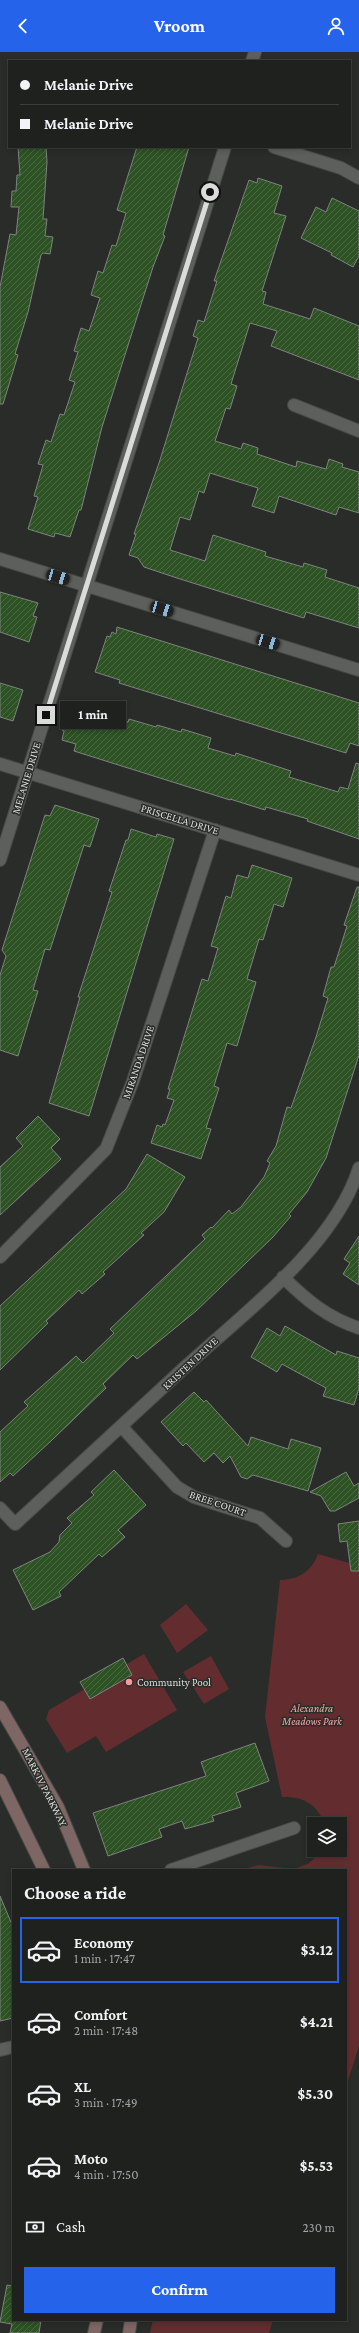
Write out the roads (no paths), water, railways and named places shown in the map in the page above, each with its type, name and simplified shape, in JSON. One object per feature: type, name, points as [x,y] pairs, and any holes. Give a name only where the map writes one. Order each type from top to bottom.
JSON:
[{"type":"main road","name":"MARK IV PARKWAY","points":[[0,1707],[58,1807],[84,1869]]},
{"type":"main road","points":[[0,1780],[44,1869]]},
{"type":"main road","points":[[94,2333],[97,2321]]},
{"type":"main road","points":[[129,2333],[131,2321]]},
{"type":"street","name":"MELANIE DRIVE","points":[[0,860],[225,148]]},
{"type":"street","points":[[277,148],[341,168],[359,178]]},
{"type":"street","points":[[294,405],[359,431]]},
{"type":"street","points":[[0,559],[359,670]]},
{"type":"street","name":"PRISCELLA DRIVE","points":[[0,764],[359,875]]},
{"type":"street","name":"MIRANDA DRIVE","points":[[0,1257],[106,1149],[133,1081],[215,830]]},
{"type":"street","name":"KRISTEN DRIVE","points":[[0,1508],[15,1524],[283,1277],[326,1232],[343,1203],[359,1168]]},
{"type":"street","points":[[283,1277],[320,1310],[340,1322],[359,1328]]},
{"type":"street","name":"BREE COURT","points":[[121,1426],[177,1487],[194,1497],[260,1518],[286,1541]]},
{"type":"street","points":[[174,1869],[294,1828]]},
{"type":"street","points":[[0,2050],[12,2047]]},
{"type":"place","name":"Community Pool","points":[[129,1682]]},
{"type":"park label","name":"Alexandra Meadows Park","points":[[312,1714]]}]
